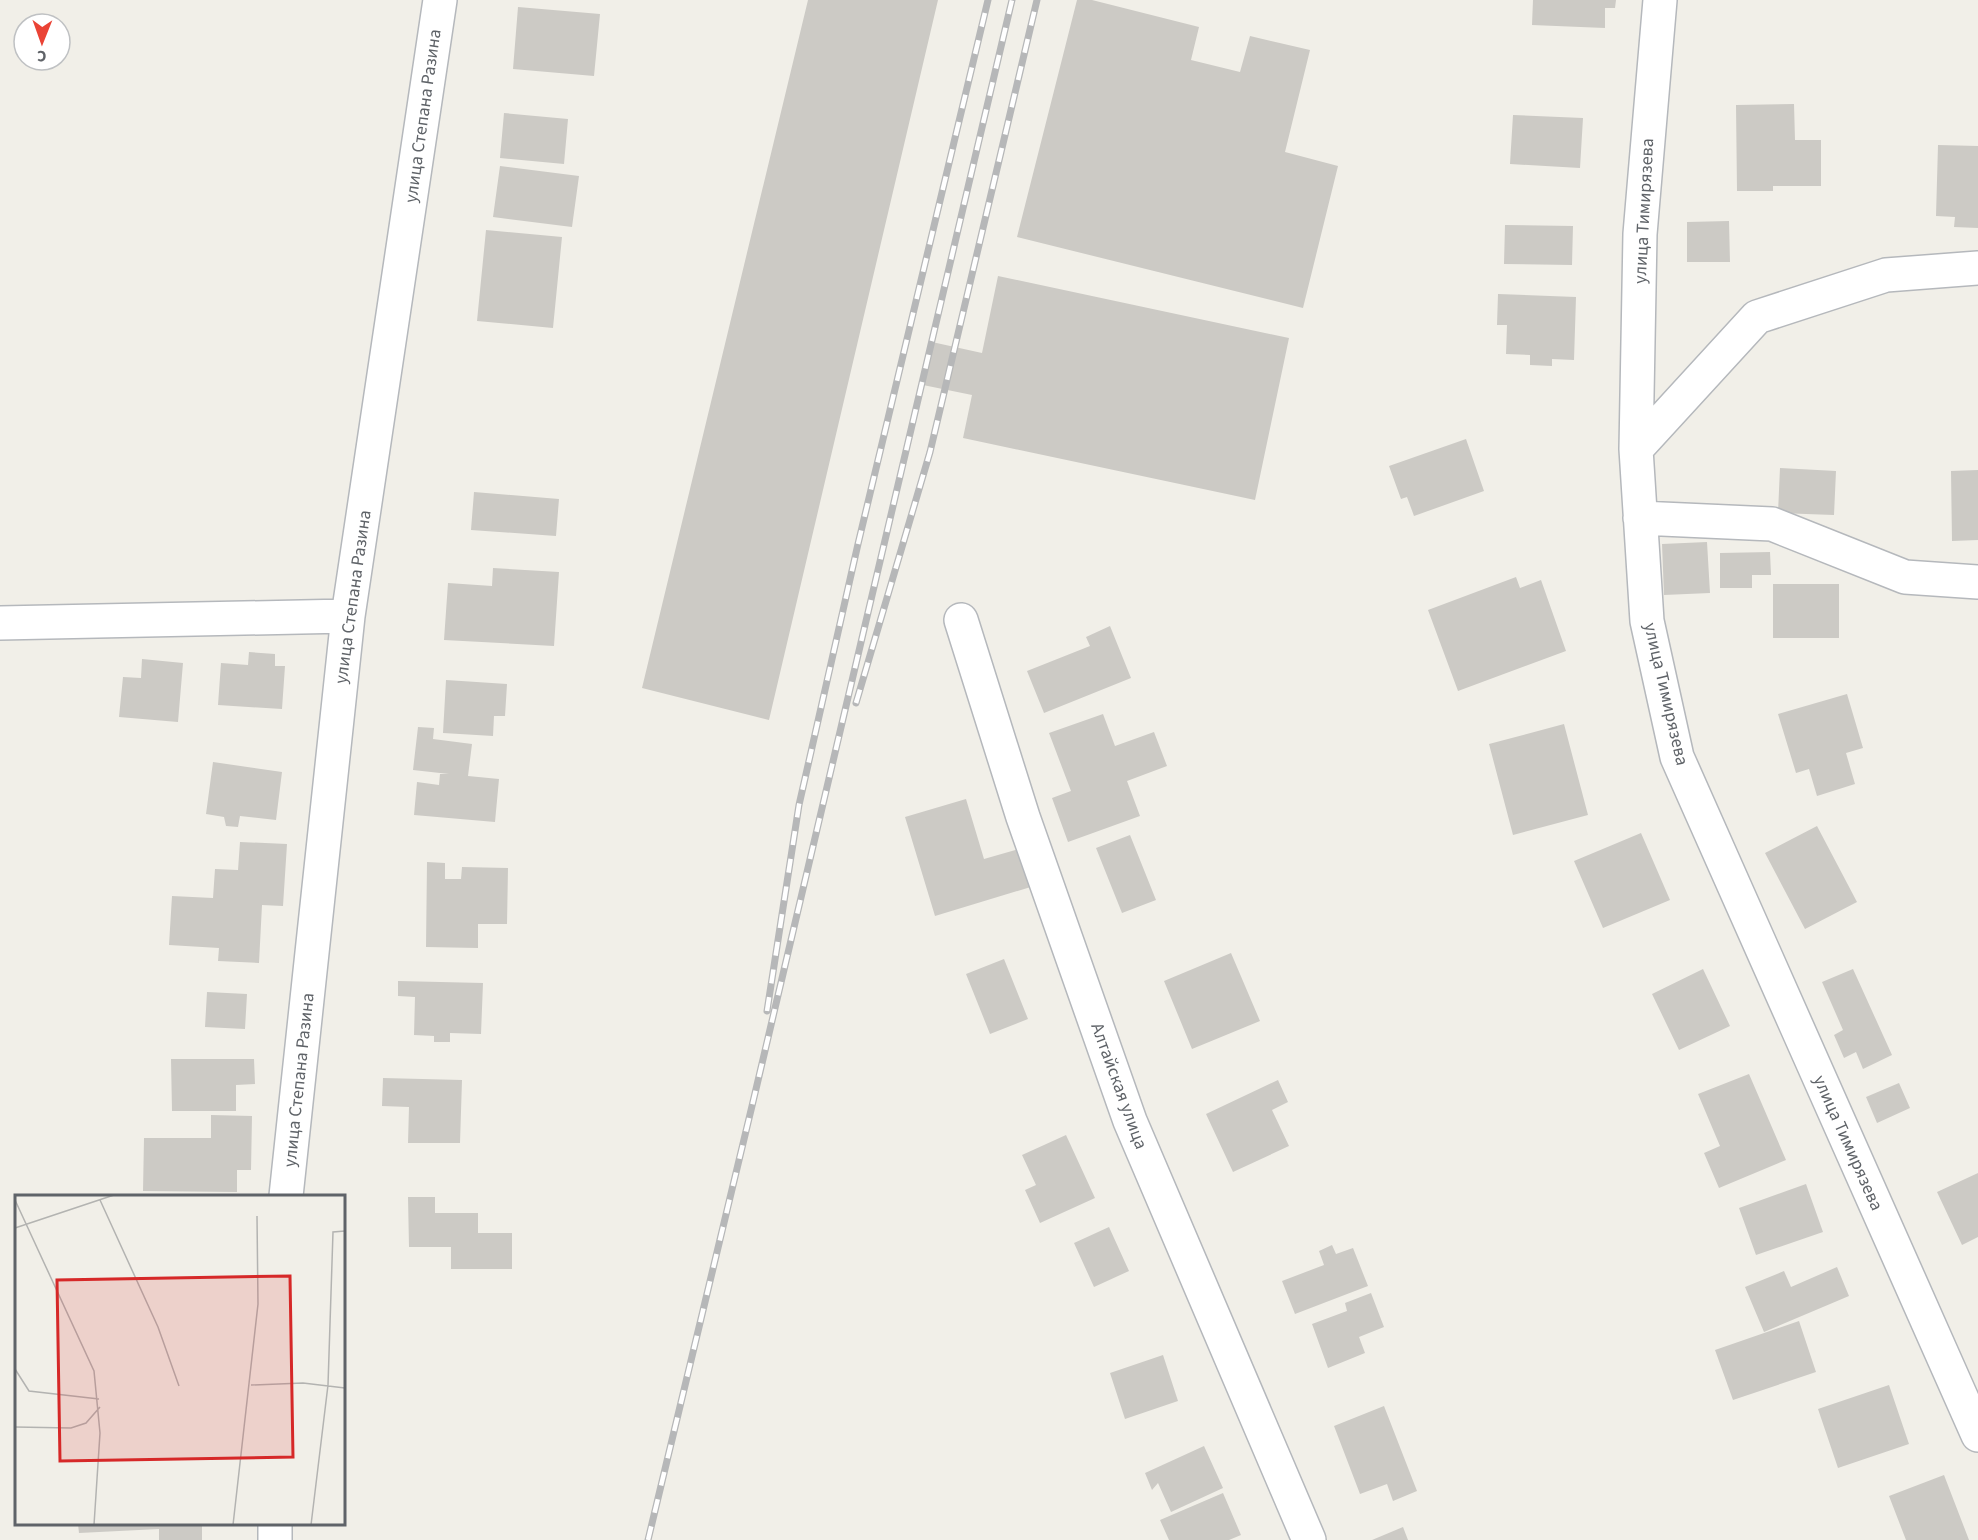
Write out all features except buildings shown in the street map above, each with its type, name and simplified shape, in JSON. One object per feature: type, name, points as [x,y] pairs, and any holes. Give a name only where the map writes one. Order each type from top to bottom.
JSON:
[{"type":"street","name":"улица Степана Разина","points":[[286,1195],[348,616],[440,0]]},
{"type":"street","name":"улица Тимирязева","points":[[1660,0],[1640,234],[1636,449],[1647,621],[1677,757],[1978,1435]]},
{"type":"street","points":[[1636,449],[1757,317],[1886,275],[1978,268]]},
{"type":"street","points":[[1641,518],[1772,524],[1905,577],[1978,582]]},
{"type":"street","points":[[0,623],[348,616]]},
{"type":"street","name":"Алтайская улица","points":[[961,620],[1023,817],[1130,1121],[1309,1540]]},
{"type":"railway","points":[[767,1011],[799,805],[858,544],[988,0]]},
{"type":"railway","points":[[648,1540],[1012,0]]},
{"type":"railway","points":[[856,703],[930,452],[1037,0]]}]
